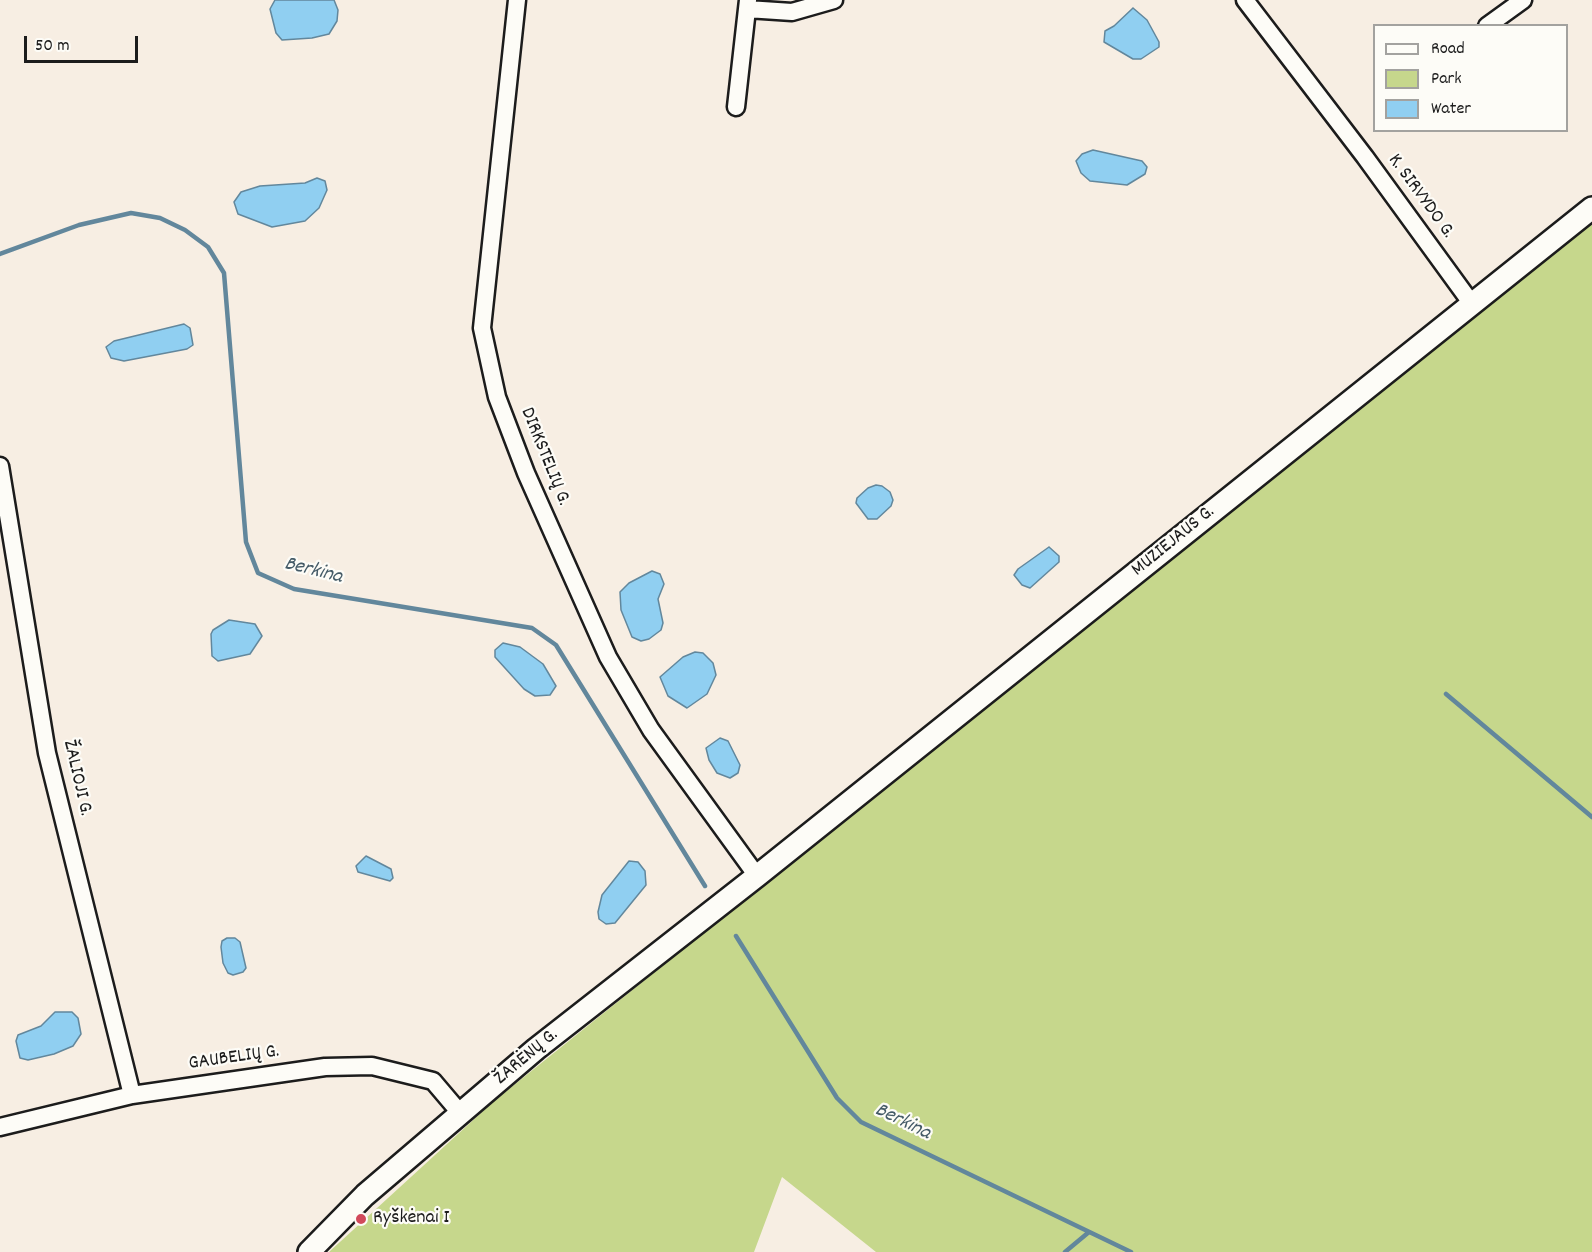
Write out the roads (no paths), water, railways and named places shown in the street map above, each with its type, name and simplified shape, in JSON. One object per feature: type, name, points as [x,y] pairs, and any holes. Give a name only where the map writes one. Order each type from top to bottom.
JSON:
[{"type":"main road","name":"MUZIEJAUS G.","points":[[757,876],[1592,208]]},
{"type":"main road","name":"ŽARĖNŲ G.","points":[[309,1252],[365,1196],[536,1049],[757,876]]},
{"type":"street","name":"DIRKSTELIŲ G.","points":[[517,0],[482,328],[497,397],[526,472],[608,657],[651,730],[757,876]]},
{"type":"street","points":[[736,107],[747,4],[792,12],[834,0]]},
{"type":"street","name":"K. SIRVYDO G.","points":[[1245,0],[1365,157],[1472,304]]},
{"type":"street","points":[[1489,24],[1523,0]]},
{"type":"street","name":"ŽALIOJI G.","points":[[0,466],[47,753],[132,1095]]},
{"type":"street","name":"GAUBELIŲ G.","points":[[0,1127],[132,1095],[325,1067],[372,1066],[433,1081],[461,1114]]},
{"type":"water","points":[[275,0],[334,0],[338,10],[337,21],[329,34],[312,38],[282,40],[276,33],[270,9]]},
{"type":"water","points":[[1133,8],[1147,20],[1159,42],[1159,47],[1141,59],[1133,59],[1104,42],[1105,31],[1114,26]]},
{"type":"water","points":[[1093,150],[1142,161],[1147,167],[1145,174],[1127,185],[1090,181],[1081,173],[1076,161],[1082,154]]},
{"type":"water","points":[[317,178],[325,181],[327,190],[319,208],[305,221],[272,227],[238,214],[234,202],[241,192],[260,186],[305,183]]},
{"type":"water","points":[[184,324],[190,328],[193,345],[187,349],[124,361],[111,358],[106,347],[114,341]]},
{"type":"water","points":[[876,485],[890,492],[893,500],[891,506],[877,519],[868,519],[856,503],[857,498],[868,488]]},
{"type":"water","points":[[1049,547],[1059,556],[1059,562],[1030,588],[1022,585],[1014,575],[1018,569]]},
{"type":"water","points":[[652,571],[660,574],[664,584],[658,599],[663,623],[661,630],[649,639],[641,641],[632,637],[621,610],[620,592],[629,583]]},
{"type":"water","points":[[229,620],[255,624],[262,636],[250,654],[218,661],[212,656],[211,634],[213,630]]},
{"type":"water","points":[[503,643],[520,647],[543,664],[556,686],[550,695],[535,696],[524,689],[495,657],[495,650]]},
{"type":"water","points":[[695,652],[703,653],[713,663],[716,675],[707,694],[687,708],[668,696],[660,677],[683,657]]},
{"type":"water","points":[[720,738],[728,741],[740,765],[738,773],[730,778],[717,773],[709,760],[706,748]]},
{"type":"water","points":[[366,856],[391,869],[393,878],[390,881],[358,872],[356,866]]},
{"type":"water","points":[[629,861],[638,862],[645,871],[646,885],[615,923],[606,924],[599,919],[598,912],[602,895]]},
{"type":"water","points":[[235,938],[240,942],[246,968],[243,972],[233,975],[228,973],[223,963],[221,947],[222,941]]},
{"type":"water","points":[[55,1012],[72,1012],[78,1018],[81,1034],[73,1046],[54,1054],[28,1060],[20,1058],[16,1041],[18,1035],[41,1026]]},
{"type":"waterway","name":"Berkina","points":[[0,254],[79,225],[131,213],[160,218],[185,230],[208,247],[224,273],[246,542],[258,573],[294,589],[532,628],[556,645],[705,886]]},
{"type":"waterway","points":[[1446,694],[1592,817]]},
{"type":"waterway","name":"Berkina","points":[[736,936],[837,1098],[861,1122],[1131,1252]]},
{"type":"waterway","points":[[1065,1252],[1089,1232]]},
{"type":"place","name":"Ryškėnai I","points":[[361,1219]]}]
